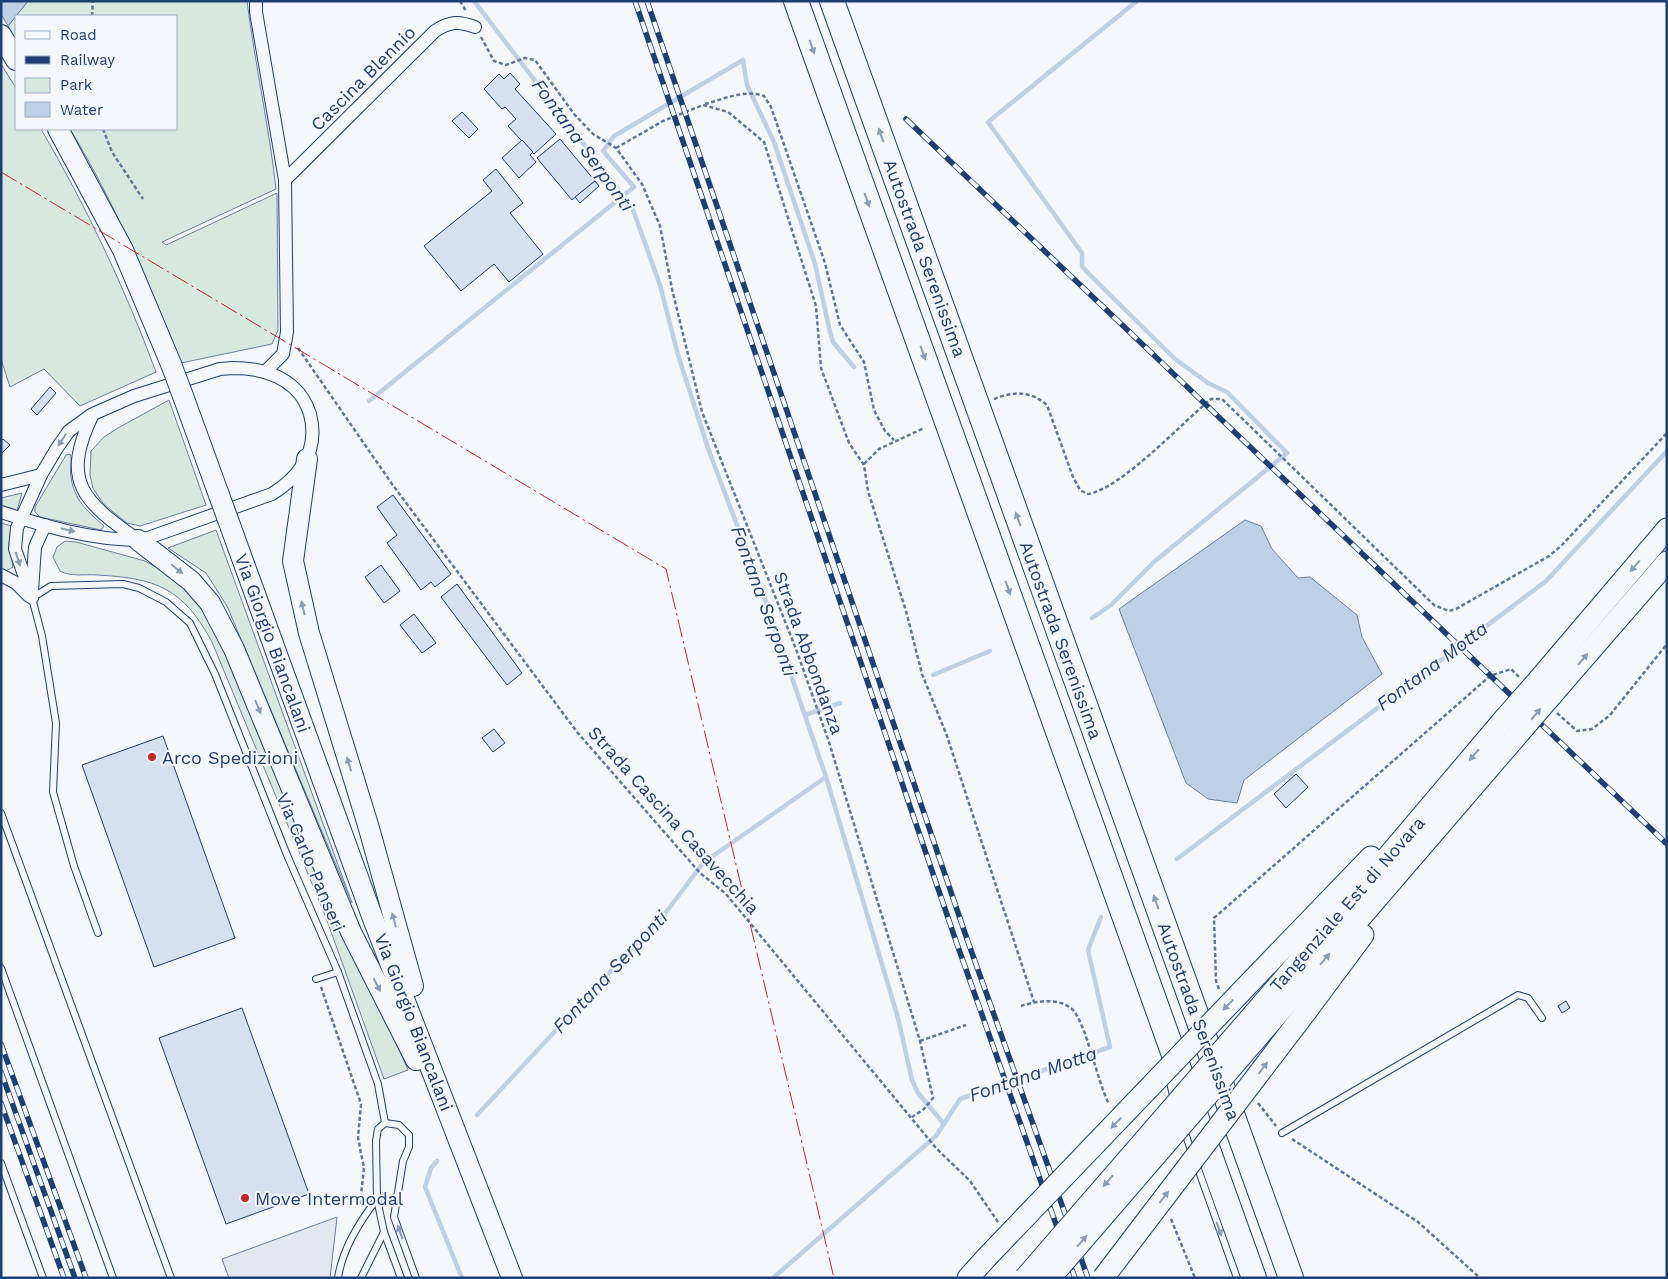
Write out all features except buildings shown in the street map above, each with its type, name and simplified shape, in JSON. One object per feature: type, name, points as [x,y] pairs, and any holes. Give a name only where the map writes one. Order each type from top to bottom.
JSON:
[{"type":"highway","name":"Autostrada Serenissima","points":[[796,1],[1254,1278]]},
{"type":"highway","name":"Autostrada Serenissima","points":[[832,1],[1291,1278]]},
{"type":"highway","name":"Tangenziale Est di Novara","points":[[1547,697],[1667,529]]},
{"type":"highway","name":"Tangenziale Est di Novara","points":[[1050,1278],[1293,997],[1455,794],[1513,725],[1547,697],[1667,562]]},
{"type":"highway","points":[[968,1278],[1409,819],[1455,794]]},
{"type":"highway","points":[[1102,1278],[1293,997],[1455,794]]},
{"type":"highway","name":"Tangenziale Est di Novara","points":[[1025,1278],[1293,997]]},
{"type":"main road","points":[[1,35],[15,58]]},
{"type":"main road","name":"Via Giorgio Biancalani","points":[[59,130],[76,160],[138,283],[171,364],[372,916],[512,1278]]},
{"type":"main road","points":[[307,459],[293,562],[309,633],[368,825],[406,965],[464,1151]]},
{"type":"main road","points":[[138,540],[191,581],[210,603],[234,649],[351,932],[464,1151]]},
{"type":"street","points":[[256,1],[256,12],[285,180],[287,332],[283,354],[265,372]]},
{"type":"street","name":"Cascina Blennio","points":[[285,180],[435,31],[447,23],[462,22],[475,27]]},
{"type":"street","points":[[1,512],[21,518],[45,525],[114,540],[138,540],[272,494],[285,486],[307,459],[312,446],[313,427],[308,406],[295,388],[255,368],[220,370],[134,396],[93,414],[68,432],[41,475],[21,518],[17,528],[15,549],[32,598]]},
{"type":"street","points":[[93,414],[81,440],[78,471],[82,488],[92,506],[138,540]]},
{"type":"street","points":[[1,486],[41,475]]},
{"type":"street","points":[[32,598],[35,547],[45,525]]},
{"type":"street","points":[[1,575],[16,583],[32,598]]},
{"type":"lane","name":"Via Carlo Panseri","points":[[32,598],[51,586],[123,584],[144,590],[166,602],[190,623],[215,674],[287,855],[338,972],[378,1084],[385,1123]]},
{"type":"lane","points":[[32,598],[42,636],[56,723],[53,792],[74,866],[98,933]]},
{"type":"lane","points":[[1,813],[171,1278]]},
{"type":"lane","points":[[1141,964],[1160,1040]]},
{"type":"lane","points":[[1,968],[113,1278]]},
{"type":"lane","points":[[317,979],[338,972]]},
{"type":"lane","points":[[1282,1133],[1518,995],[1528,998],[1542,1018]]},
{"type":"lane","points":[[1164,1060],[1176,1108],[1237,1278]]},
{"type":"lane","points":[[401,1278],[384,1232],[377,1199],[377,1133],[385,1123],[399,1125],[409,1135],[409,1147],[404,1161],[394,1217],[416,1278]]},
{"type":"lane","points":[[1,1163],[43,1278]]},
{"type":"lane","points":[[1251,1167],[1284,1234]]},
{"type":"lane","points":[[338,1278],[340,1266],[356,1231],[377,1199]]},
{"type":"lane","points":[[361,1278],[384,1232]]},
{"type":"path","points":[[92,15],[93,1]]},
{"type":"path","name":"Strada Abbondanza","points":[[514,62],[525,58],[535,60],[574,114],[593,134],[616,148],[642,184],[660,226],[672,289],[702,412],[793,640],[820,717],[920,1041],[933,1098],[924,1109],[912,1117]]},
{"type":"path","points":[[616,148],[663,121],[703,105],[744,94],[756,93],[764,96],[771,106],[825,263],[840,325],[864,362],[874,410],[885,431],[894,440]]},
{"type":"path","points":[[703,105],[728,112],[764,142],[816,306],[822,368],[849,443],[864,464],[868,491],[906,611],[922,674],[947,736],[1034,1002]]},
{"type":"path","points":[[103,130],[112,152],[143,199]]},
{"type":"path","name":"Strada Cascina Casavecchia","points":[[287,332],[392,484],[577,732],[700,872],[726,894],[912,1117]]},
{"type":"path","points":[[994,399],[1012,393],[1026,394],[1038,397],[1047,405],[1073,477],[1080,490],[1087,494],[1106,489],[1177,431],[1211,399],[1217,397],[1228,403],[1286,462],[1434,605],[1448,611],[1456,609],[1533,567],[1562,546],[1667,433]]},
{"type":"path","points":[[864,464],[879,449],[894,440],[924,428]]},
{"type":"path","points":[[1547,697],[1576,732],[1592,729],[1610,715],[1667,644]]},
{"type":"path","points":[[317,979],[361,1104],[358,1138],[364,1168],[359,1209]]},
{"type":"path","points":[[1021,1006],[1034,1002],[1060,1002],[1072,1010],[1080,1022],[1092,1061]]},
{"type":"path","points":[[920,1041],[966,1025]]},
{"type":"path","points":[[912,1117],[934,1145],[970,1181],[1000,1227]]},
{"type":"path","points":[[1170,1217],[1195,1278]]},
{"type":"green space","points":[[28,1],[247,1],[276,189],[162,242],[166,245],[277,193],[278,330],[272,344],[181,363],[116,214],[71,130],[178,130],[178,15],[17,15]]},
{"type":"green space","points":[[15,17],[15,38],[8,26]]},
{"type":"green space","points":[[1,64],[15,86],[15,130],[42,130],[74,188],[104,248],[156,372],[80,406],[44,369],[10,387],[1,359]]},
{"type":"green space","points":[[169,400],[206,505],[140,526],[127,523],[102,502],[93,488],[90,475],[91,451],[104,437]]},
{"type":"green space","points":[[70,454],[71,474],[75,492],[87,510],[104,526],[101,530],[40,517],[35,512],[35,507],[66,455]]},
{"type":"green space","points":[[22,493],[17,511],[1,506],[1,498]]},
{"type":"green space","points":[[1,523],[11,526],[9,545],[13,567],[4,572],[1,569]]},
{"type":"green space","points":[[216,530],[352,903],[227,606],[206,573],[168,548]]},
{"type":"green space","points":[[65,541],[76,542],[145,561],[167,573],[197,600],[216,632],[408,1070],[384,1079],[325,915],[212,642],[201,624],[190,609],[178,598],[166,589],[152,583],[118,577],[73,575],[60,571],[53,557],[57,547]]},
{"type":"shaded area","points":[[337,1217],[330,1278],[229,1278],[222,1259]]},
{"type":"water","points":[[1,1],[28,1],[8,26],[1,14]]},
{"type":"water","points":[[1245,520],[1261,526],[1272,549],[1298,578],[1310,577],[1357,615],[1362,637],[1382,674],[1244,780],[1237,803],[1208,799],[1186,783],[1119,609]]},
{"type":"waterway","name":"Fontana Serponti","points":[[474,1],[632,207],[660,285],[678,355],[709,451],[765,599],[826,777],[703,863],[667,911],[477,1115]]},
{"type":"waterway","points":[[1092,618],[1111,605],[1155,561],[1287,453],[1227,392],[1208,383],[1175,359],[1087,272],[1082,266],[1082,253],[988,122],[1137,1]]},
{"type":"waterway","points":[[369,401],[634,187],[603,151],[614,136],[743,60],[747,85],[774,142],[815,264],[833,342],[854,367]]},
{"type":"waterway","name":"Fontana Motta","points":[[1177,859],[1546,581],[1667,451]]},
{"type":"waterway","points":[[933,675],[990,651]]},
{"type":"waterway","points":[[805,715],[840,703]]},
{"type":"waterway","points":[[826,777],[898,1018],[912,1080],[918,1093],[944,1124]]},
{"type":"waterway","name":"Fontana Motta","points":[[773,1278],[936,1136],[960,1099],[1110,1047],[1088,950],[1101,917]]},
{"type":"waterway","name":"Fontana Serponti","points":[[437,1161],[431,1168],[425,1187],[462,1278]]},
{"type":"railway","points":[[635,1],[957,944],[1075,1278]]},
{"type":"railway","points":[[647,1],[967,939],[1088,1278]]},
{"type":"railway","points":[[906,119],[1667,844]]},
{"type":"railway","points":[[1,1044],[86,1278]]},
{"type":"railway","points":[[1,1072],[75,1278]]},
{"type":"railway","points":[[1,1103],[64,1278]]},
{"type":"power","points":[[1,172],[666,569],[834,1278]]},
{"type":"place","name":"Arco Spedizioni","points":[[152,757]]},
{"type":"place","name":"Move Intermodal","points":[[245,1198]]}]
